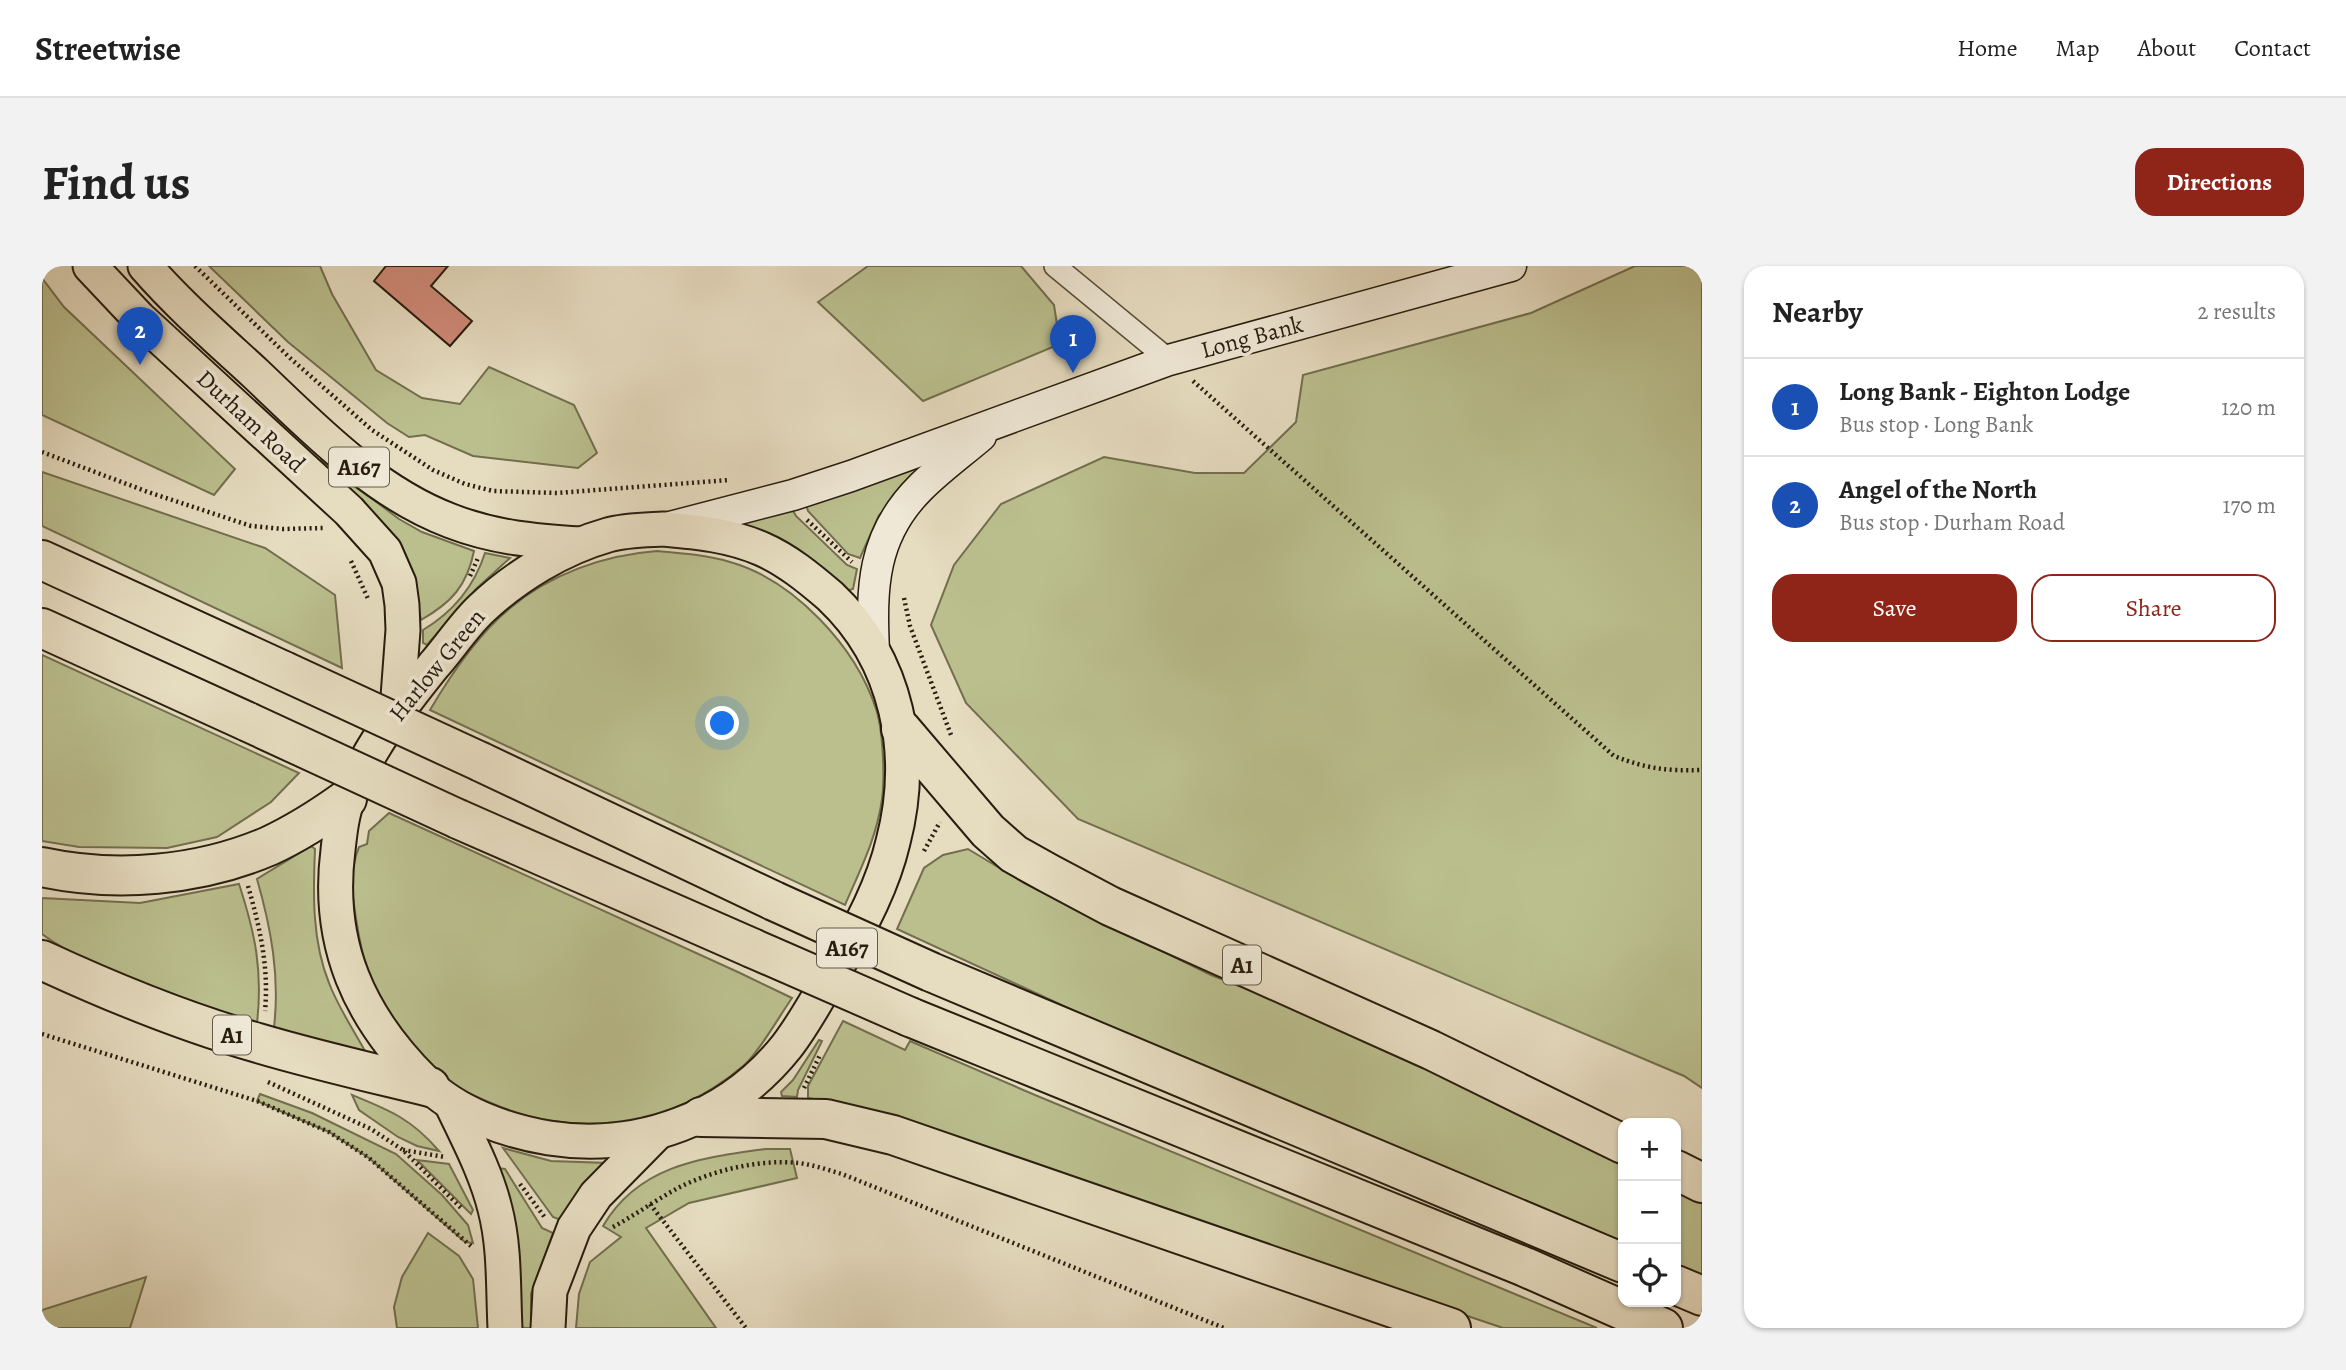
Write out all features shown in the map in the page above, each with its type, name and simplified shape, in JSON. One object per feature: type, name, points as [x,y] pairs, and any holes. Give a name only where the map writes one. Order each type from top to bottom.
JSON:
[{"type":"highway","points":[[42,560],[931,972],[1618,1261]]},
{"type":"highway","points":[[42,628],[457,819],[910,1017],[1525,1266],[1663,1328]]},
{"type":"highway","name":"A1","points":[[901,729],[988,831],[1014,854],[1110,906],[1431,1050],[1618,1142]]},
{"type":"highway","points":[[42,867],[106,875],[147,874],[212,865],[277,842],[314,822],[347,799]]},
{"type":"highway","name":"A1","points":[[42,960],[189,1021],[441,1095]]},
{"type":"highway","points":[[701,1117],[826,1119],[893,1135],[1451,1328]]},
{"type":"highway","points":[[1681,1172],[1702,1183]]},
{"type":"highway","points":[[1681,1287],[1702,1296]]},
{"type":"main road","name":"Durham Road","points":[[90,266],[158,336],[349,511],[385,551],[399,583],[402,605],[403,630],[397,710]]},
{"type":"main road","name":"Durham Road","points":[[145,266],[182,305],[298,414],[377,482],[450,521],[486,532],[513,539],[582,544]]},
{"type":"main road","name":"Long Bank","points":[[663,529],[851,477],[1169,360],[1511,266]]},
{"type":"main road","name":"Long Bank","points":[[874,652],[872,609],[875,569],[883,541],[898,514],[920,488],[998,422]]},
{"type":"main road","name":"Harlow Green","points":[[663,529],[714,534],[762,549],[807,575],[844,610],[874,652],[888,681],[901,729],[901,803],[893,844],[875,894],[843,957],[788,1045],[762,1073],[732,1097],[701,1117],[656,1134],[597,1142],[564,1140],[508,1128],[441,1095],[400,1056],[357,992],[339,937],[334,898],[338,843],[347,799],[371,750],[397,710],[480,610],[528,572],[582,544],[611,534],[663,529]]},
{"type":"main road","name":"A167","points":[[441,1095],[483,1171],[495,1209],[503,1270],[505,1328]]},
{"type":"main road","name":"A167","points":[[548,1328],[550,1291],[574,1228],[596,1195],[656,1134]]},
{"type":"street","points":[[1055,266],[1169,360]]},
{"type":"path","points":[[195,266],[290,358],[372,430],[433,470],[465,484],[493,491],[557,493],[735,479]]},
{"type":"path","points":[[1169,360],[1614,756],[1640,766],[1666,771],[1702,770]]},
{"type":"path","points":[[42,452],[148,492],[251,526],[283,529],[328,528]]},
{"type":"path","points":[[804,517],[849,561],[859,566]]},
{"type":"path","points":[[903,586],[910,626],[952,736]]},
{"type":"path","points":[[247,884],[259,924],[265,960],[265,1020]]},
{"type":"path","points":[[42,1034],[257,1101],[329,1132],[369,1158],[465,1242],[503,1270]]},
{"type":"path","points":[[258,1078],[371,1129],[403,1150],[470,1216]]},
{"type":"path","points":[[403,1150],[443,1157]]},
{"type":"path","points":[[607,1230],[681,1187],[709,1175],[765,1164],[796,1163],[842,1174],[1224,1328]]},
{"type":"path","points":[[518,1182],[549,1223]]},
{"type":"path","points":[[650,1204],[746,1328]]},
{"type":"green space","points":[[209,266],[320,266],[332,294],[376,370],[422,398],[460,404],[489,367],[574,405],[597,453],[578,468],[473,456],[425,435],[409,437],[387,423],[288,342]]},
{"type":"green space","points":[[868,266],[1021,266],[1054,305],[1060,344],[923,401],[818,302]]},
{"type":"green space","points":[[1635,266],[1702,266],[1702,1088],[1684,1076],[1078,819],[966,703],[931,625],[954,565],[1001,504],[1104,457],[1195,473],[1244,473],[1296,422],[1303,375],[1531,313]]},
{"type":"green space","points":[[42,278],[64,307],[235,469],[214,495],[42,415]]},
{"type":"green space","points":[[942,454],[879,515],[860,558],[848,554],[808,511],[806,505]]},
{"type":"green space","points":[[321,460],[399,519],[422,532],[474,551],[462,584],[441,607],[421,620],[414,587],[318,464]]},
{"type":"green space","points":[[42,472],[265,548],[335,595],[342,668],[42,526]]},
{"type":"green space","points":[[792,509],[847,565],[857,569],[853,589],[846,591],[746,526],[745,521]]},
{"type":"green space","points":[[657,551],[730,562],[777,584],[820,619],[854,662],[867,686],[880,729],[883,790],[872,840],[845,905],[430,710],[476,643],[498,619],[525,597],[579,568],[617,557]]},
{"type":"green space","points":[[485,553],[510,558],[476,589],[427,645],[423,643],[423,630],[461,598],[475,577]]},
{"type":"green space","points":[[42,655],[299,773],[271,802],[217,837],[167,848],[79,847],[42,841]]},
{"type":"green space","points":[[389,813],[792,998],[762,1044],[743,1066],[715,1087],[686,1103],[654,1114],[589,1124],[556,1121],[523,1115],[473,1095],[444,1078],[416,1050],[381,999],[364,958],[354,902],[353,869],[359,847],[367,844],[369,831]]},
{"type":"green space","points":[[311,846],[315,849],[314,900],[319,951],[333,992],[365,1051],[360,1053],[274,1027],[276,989],[273,952],[257,879]]},
{"type":"green space","points":[[968,849],[1026,884],[1211,975],[1387,1043],[1618,1158],[1618,1241],[1118,1031],[897,929],[924,868],[943,855]]},
{"type":"green space","points":[[239,884],[256,952],[259,986],[257,1023],[183,999],[114,972],[77,955],[42,934],[42,898],[140,903]]},
{"type":"green space","points":[[843,1021],[905,1050],[910,1041],[1597,1328],[1503,1328],[837,1103],[808,1098],[808,1086]]},
{"type":"green space","points":[[819,1040],[822,1041],[797,1097],[782,1096],[781,1092],[793,1080]]},
{"type":"green space","points":[[260,1094],[312,1113],[396,1154],[442,1195],[468,1225],[473,1243],[465,1242],[369,1158],[329,1132],[257,1101]]},
{"type":"green space","points":[[352,1095],[409,1123],[439,1151],[417,1146],[398,1137],[359,1110]]},
{"type":"green space","points":[[503,1148],[551,1161],[608,1163],[574,1198],[561,1220],[553,1217]]},
{"type":"green space","points":[[765,1149],[790,1149],[797,1178],[689,1203],[646,1228],[716,1328],[576,1328],[579,1294],[590,1262],[621,1237],[603,1226],[635,1189],[653,1177],[695,1161]]},
{"type":"green space","points":[[417,1160],[449,1164],[473,1210],[471,1214]]},
{"type":"green space","points":[[497,1168],[505,1169],[542,1228],[553,1233],[531,1294],[531,1328],[517,1328]]},
{"type":"green space","points":[[1681,1194],[1702,1203],[1702,1276],[1681,1267]]},
{"type":"green space","points":[[428,1233],[459,1256],[473,1279],[478,1328],[397,1328],[394,1307],[402,1277]]},
{"type":"green space","points":[[146,1277],[130,1328],[42,1328],[42,1310]]},
{"type":"building","points":[[386,266],[448,266],[431,286],[472,321],[450,346],[374,281]]},
{"type":"place","name":"Angel of the North","points":[[140,365]]},
{"type":"place","name":"Long Bank - Eighton Lodge","points":[[1073,373]]}]
